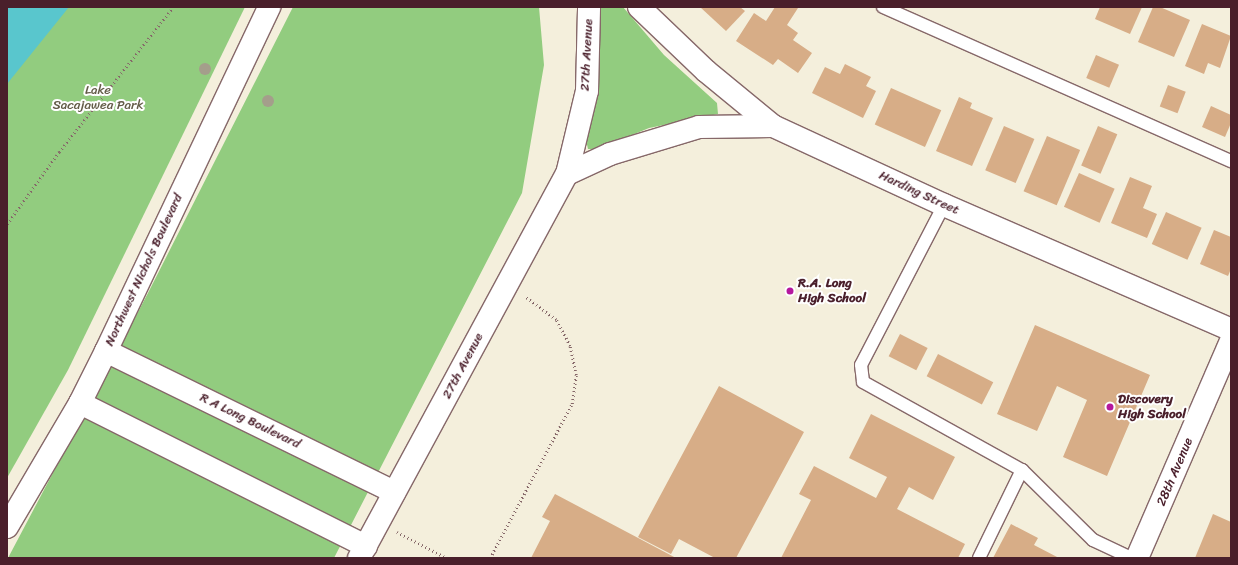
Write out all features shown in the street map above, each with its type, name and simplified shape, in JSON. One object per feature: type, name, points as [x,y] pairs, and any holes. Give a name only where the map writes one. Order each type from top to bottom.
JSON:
[{"type":"street","name":"Northwest Nichols Boulevard","points":[[7,527],[80,403],[269,7]]},
{"type":"street","name":"27th Avenue","points":[[363,552],[394,492],[567,174],[587,91],[588,7]]},
{"type":"street","name":"Harding Street","points":[[639,7],[706,71],[773,126],[944,205],[1231,330]]},
{"type":"street","points":[[567,174],[610,154],[699,127],[773,126]]},
{"type":"street","name":"28th Avenue","points":[[1137,558],[1231,341]]},
{"type":"street","name":"R A Long Boulevard","points":[[106,351],[394,492]]},
{"type":"street","points":[[80,403],[363,552]]},
{"type":"lane","points":[[883,7],[1231,161]]},
{"type":"lane","points":[[944,205],[861,365],[861,376],[872,389],[1022,470],[1093,540],[1131,558]]},
{"type":"lane","points":[[979,558],[1022,470]]},
{"type":"path","points":[[7,224],[59,152],[173,7]]},
{"type":"path","points":[[490,558],[572,404],[576,375],[570,346],[556,320],[533,301],[506,286]]},
{"type":"path","points":[[378,523],[447,558]]},
{"type":"green space","name":"Lake Sacajawea Park","points":[[7,7],[245,7],[68,370],[7,478]]},
{"type":"green space","points":[[293,7],[539,7],[544,65],[522,193],[334,558],[8,558],[148,293]]},
{"type":"green space","points":[[597,7],[623,7],[664,55],[717,103],[718,114],[649,128],[598,149],[588,149],[586,140]]},
{"type":"water","points":[[7,7],[69,7],[7,84]]},
{"type":"building","points":[[700,7],[740,7],[745,11],[726,31]]},
{"type":"building","points":[[775,7],[798,8],[787,25],[798,33],[793,40],[812,53],[798,73],[778,59],[773,65],[736,41],[754,13],[766,21]]},
{"type":"building","points":[[1100,7],[1142,7],[1130,34],[1095,19]]},
{"type":"building","points":[[1153,7],[1160,7],[1190,20],[1174,57],[1138,42]]},
{"type":"building","points":[[1202,24],[1231,36],[1220,68],[1208,63],[1204,74],[1185,66]]},
{"type":"building","points":[[1096,55],[1119,65],[1109,88],[1086,78]]},
{"type":"building","points":[[845,64],[871,77],[866,86],[876,91],[863,118],[812,93],[825,67],[840,74]]},
{"type":"building","points":[[1168,85],[1186,92],[1177,113],[1160,106]]},
{"type":"building","points":[[891,88],[941,110],[925,147],[875,125]]},
{"type":"building","points":[[959,97],[972,103],[970,108],[993,118],[972,166],[936,151]]},
{"type":"building","points":[[1211,106],[1231,115],[1231,123],[1225,137],[1202,127]]},
{"type":"building","points":[[1004,126],[1034,139],[1016,183],[985,170]]},
{"type":"building","points":[[1098,126],[1117,134],[1101,174],[1081,166]]},
{"type":"building","points":[[1047,136],[1080,150],[1057,205],[1024,191]]},
{"type":"building","points":[[1079,173],[1115,189],[1100,223],[1064,207]]},
{"type":"building","points":[[1130,177],[1152,186],[1143,208],[1157,214],[1147,238],[1111,223]]},
{"type":"building","points":[[1166,212],[1202,228],[1187,260],[1152,244]]},
{"type":"building","points":[[1214,230],[1231,237],[1231,269],[1228,276],[1200,264]]},
{"type":"building","name":"Discovery High School","points":[[1035,325],[1150,375],[1107,476],[1063,457],[1087,400],[1057,386],[1037,431],[997,414]]},
{"type":"building","points":[[900,334],[928,348],[916,370],[889,356]]},
{"type":"building","points":[[938,354],[993,382],[982,404],[927,376]]},
{"type":"building","points":[[719,386],[804,432],[736,558],[715,558],[679,539],[671,554],[638,537]]},
{"type":"building","points":[[871,414],[955,457],[933,500],[909,487],[897,509],[965,544],[958,558],[781,558],[811,500],[799,494],[814,466],[876,498],[887,477],[849,458]]},
{"type":"building","points":[[555,494],[676,558],[531,558],[550,521],[542,517]]},
{"type":"building","points":[[1213,514],[1231,522],[1231,558],[1195,558]]},
{"type":"building","points":[[1011,524],[1038,538],[1034,545],[1059,558],[993,558]]},
{"type":"place","name":"R.A. Long High School","points":[[790,291]]},
{"type":"place","name":"Discovery High School","points":[[1110,407]]}]
